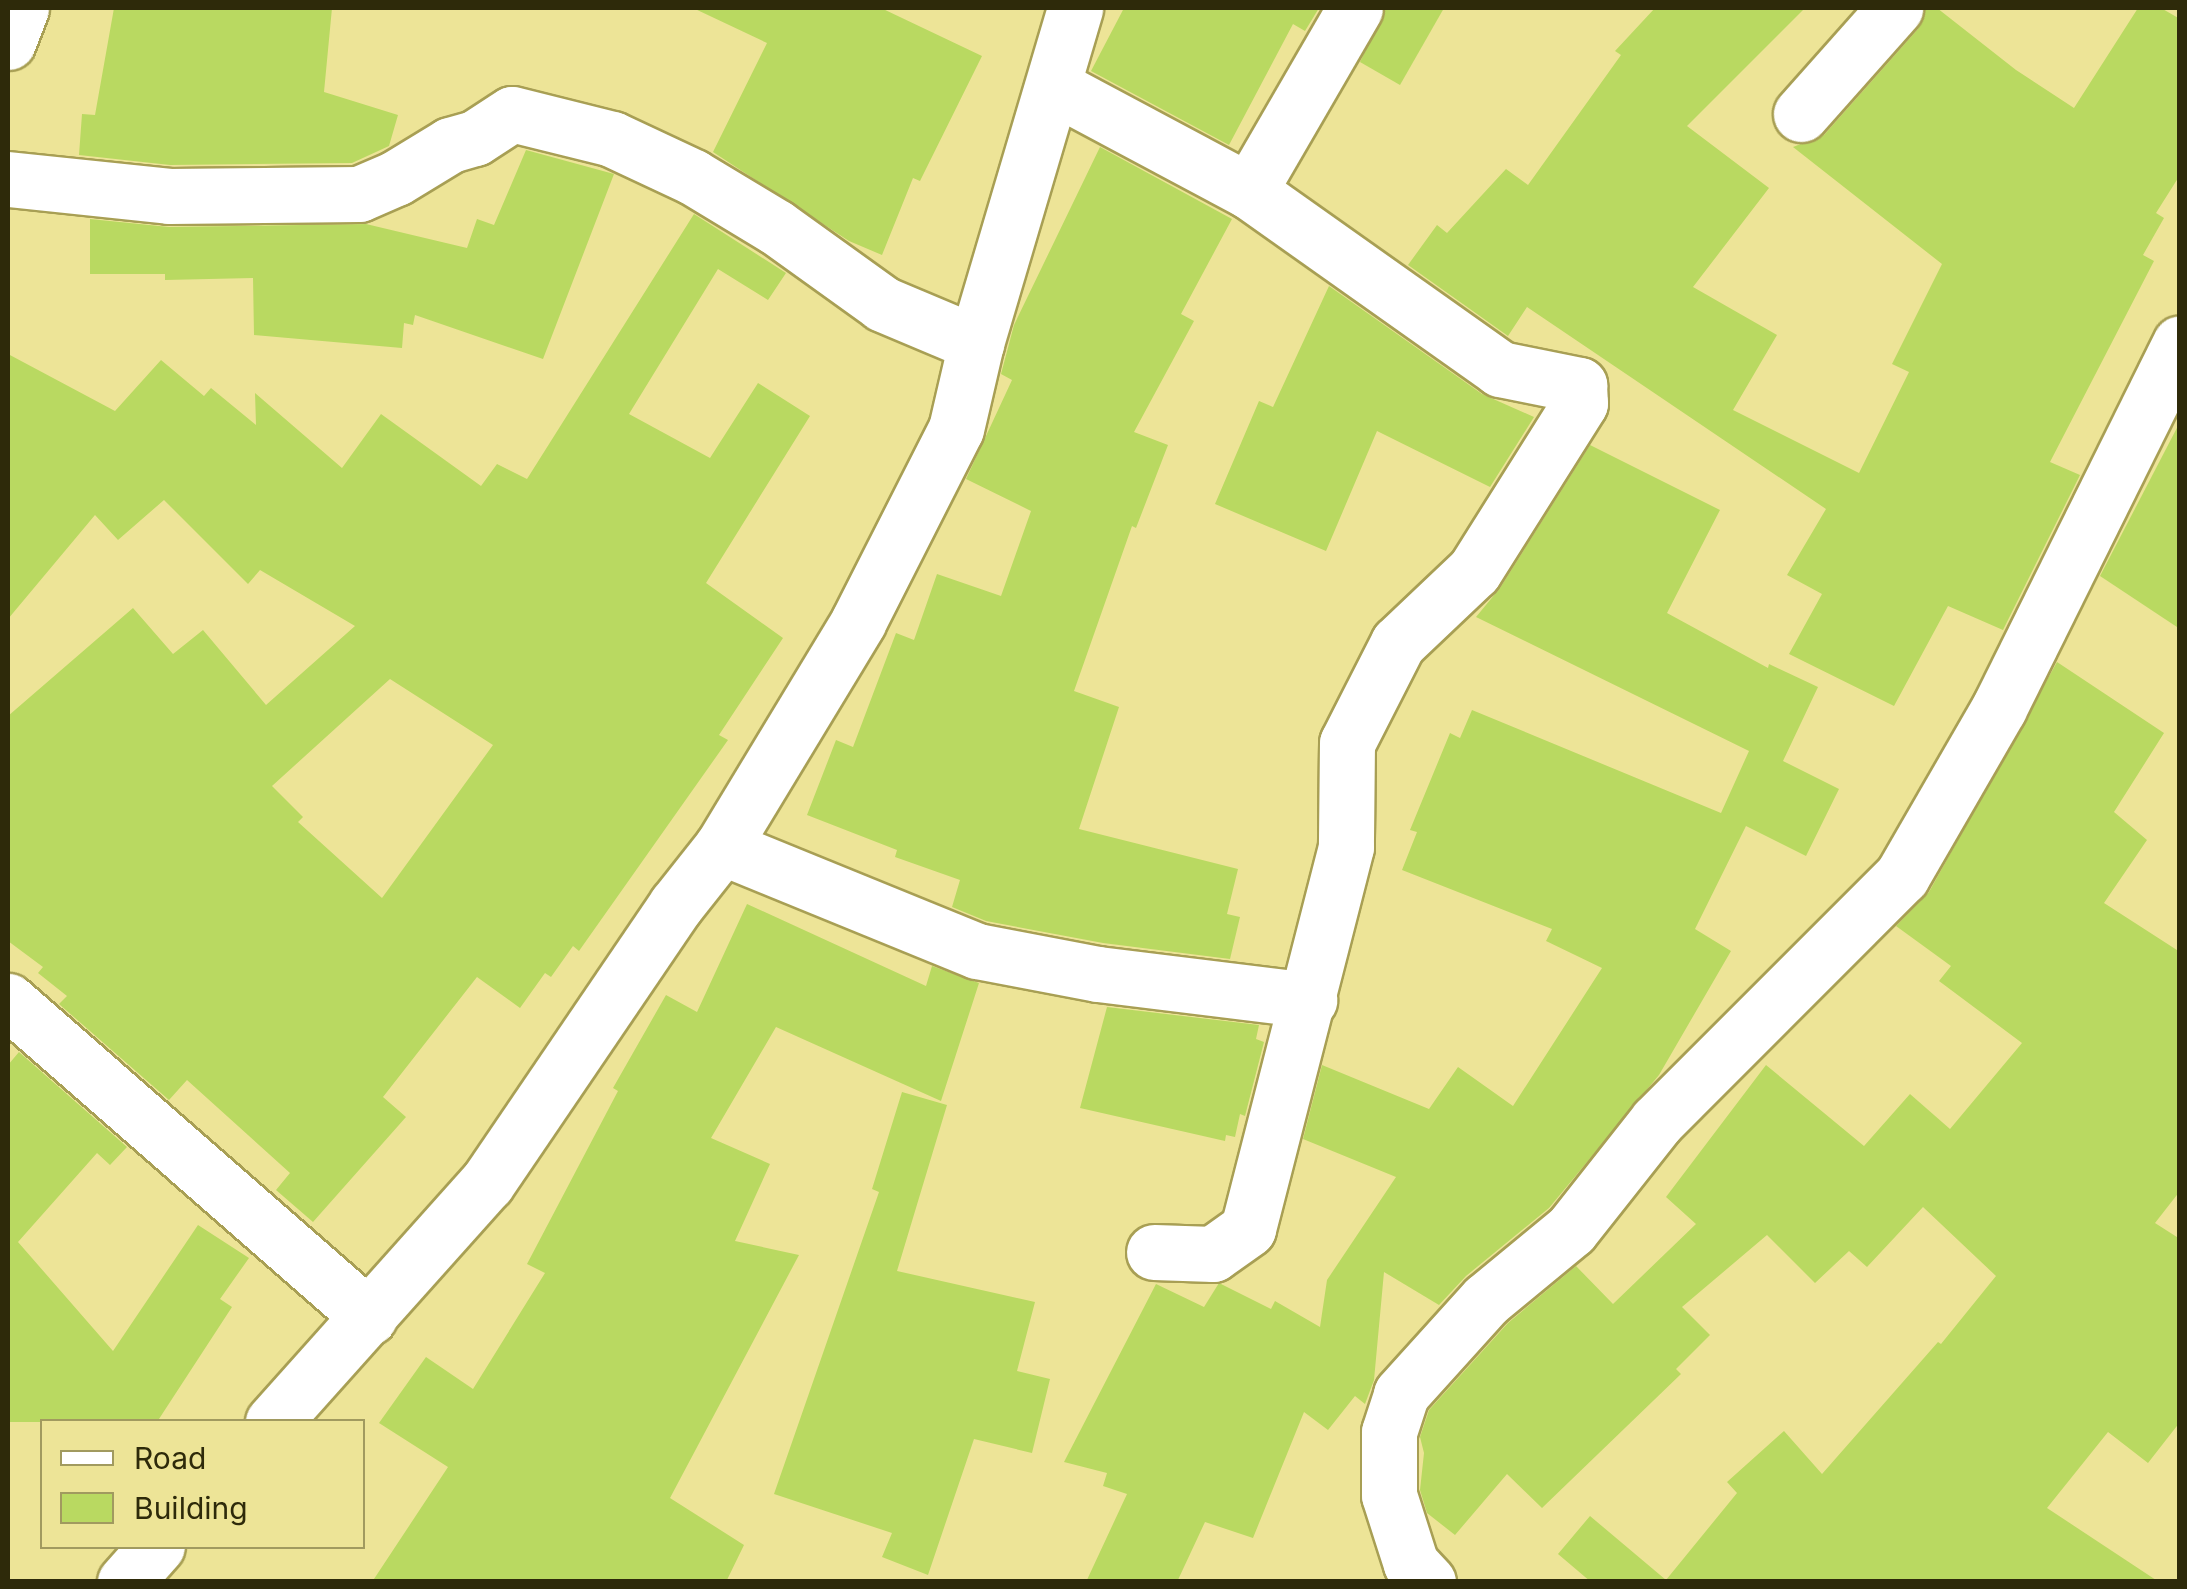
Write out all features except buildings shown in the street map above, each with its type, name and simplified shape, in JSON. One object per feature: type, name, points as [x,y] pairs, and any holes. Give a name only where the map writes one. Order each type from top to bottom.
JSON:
[{"type":"street","points":[[8,42],[20,8]]},
{"type":"street","points":[[275,1419],[487,1183],[676,905],[722,847],[858,622],[956,428],[976,343],[1075,8]]},
{"type":"street","points":[[1249,191],[1355,8]]},
{"type":"street","points":[[1801,114],[1895,8]]},
{"type":"street","points":[[1054,87],[1249,191],[1500,369],[1579,385],[1580,403],[1474,571],[1398,643],[1347,743],[1346,847],[1248,1228],[1213,1254],[1154,1252]]},
{"type":"street","points":[[8,178],[169,196],[359,194],[396,178],[450,145],[475,138],[512,114],[612,139],[693,177],[776,226],[883,304],[976,343]]},
{"type":"street","points":[[1428,1582],[1411,1564],[1389,1494],[1389,1432],[1402,1394],[1486,1300],[1571,1230],[1657,1121],[1902,876],[1999,708],[2180,343]]},
{"type":"street","points":[[722,847],[977,951],[1098,974],[1309,1000]]},
{"type":"street","points":[[8,1002],[369,1317]]},
{"type":"street","points":[[125,1582],[155,1549]]}]
